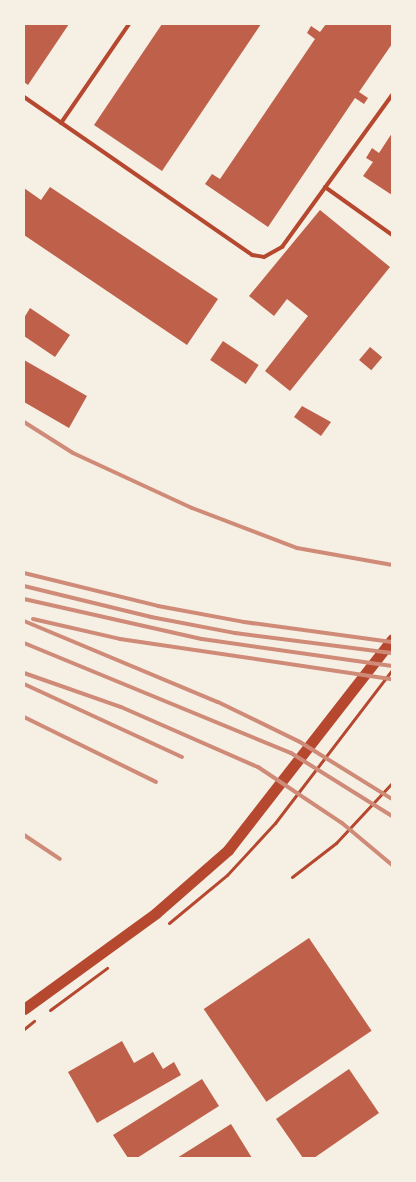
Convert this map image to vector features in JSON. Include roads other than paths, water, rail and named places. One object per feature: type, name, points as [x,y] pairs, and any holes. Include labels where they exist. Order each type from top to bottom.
[{"type":"main road","points":[[24,1009],[185,891],[251,824],[392,639]]},
{"type":"lane","points":[[61,123],[130,24]]},
{"type":"lane","points":[[24,97],[252,255],[264,257],[282,247],[392,95]]},
{"type":"lane","points":[[325,187],[392,234]]},
{"type":"railway","points":[[24,422],[73,453],[192,508],[297,548],[392,565]]},
{"type":"railway","points":[[24,573],[158,606],[244,622],[392,642]]},
{"type":"railway","points":[[24,586],[151,617],[235,633],[392,653]]},
{"type":"railway","points":[[24,599],[202,639],[392,666]]},
{"type":"railway","points":[[33,619],[120,639],[392,679]]},
{"type":"railway","points":[[24,621],[218,702],[300,742],[392,799]]},
{"type":"railway","points":[[24,643],[291,753],[392,816]]},
{"type":"railway","points":[[24,673],[121,707],[258,767],[342,823],[392,865]]},
{"type":"railway","points":[[24,684],[182,757]]},
{"type":"railway","points":[[24,717],[156,782]]},
{"type":"railway","points":[[24,835],[60,859]]}]
